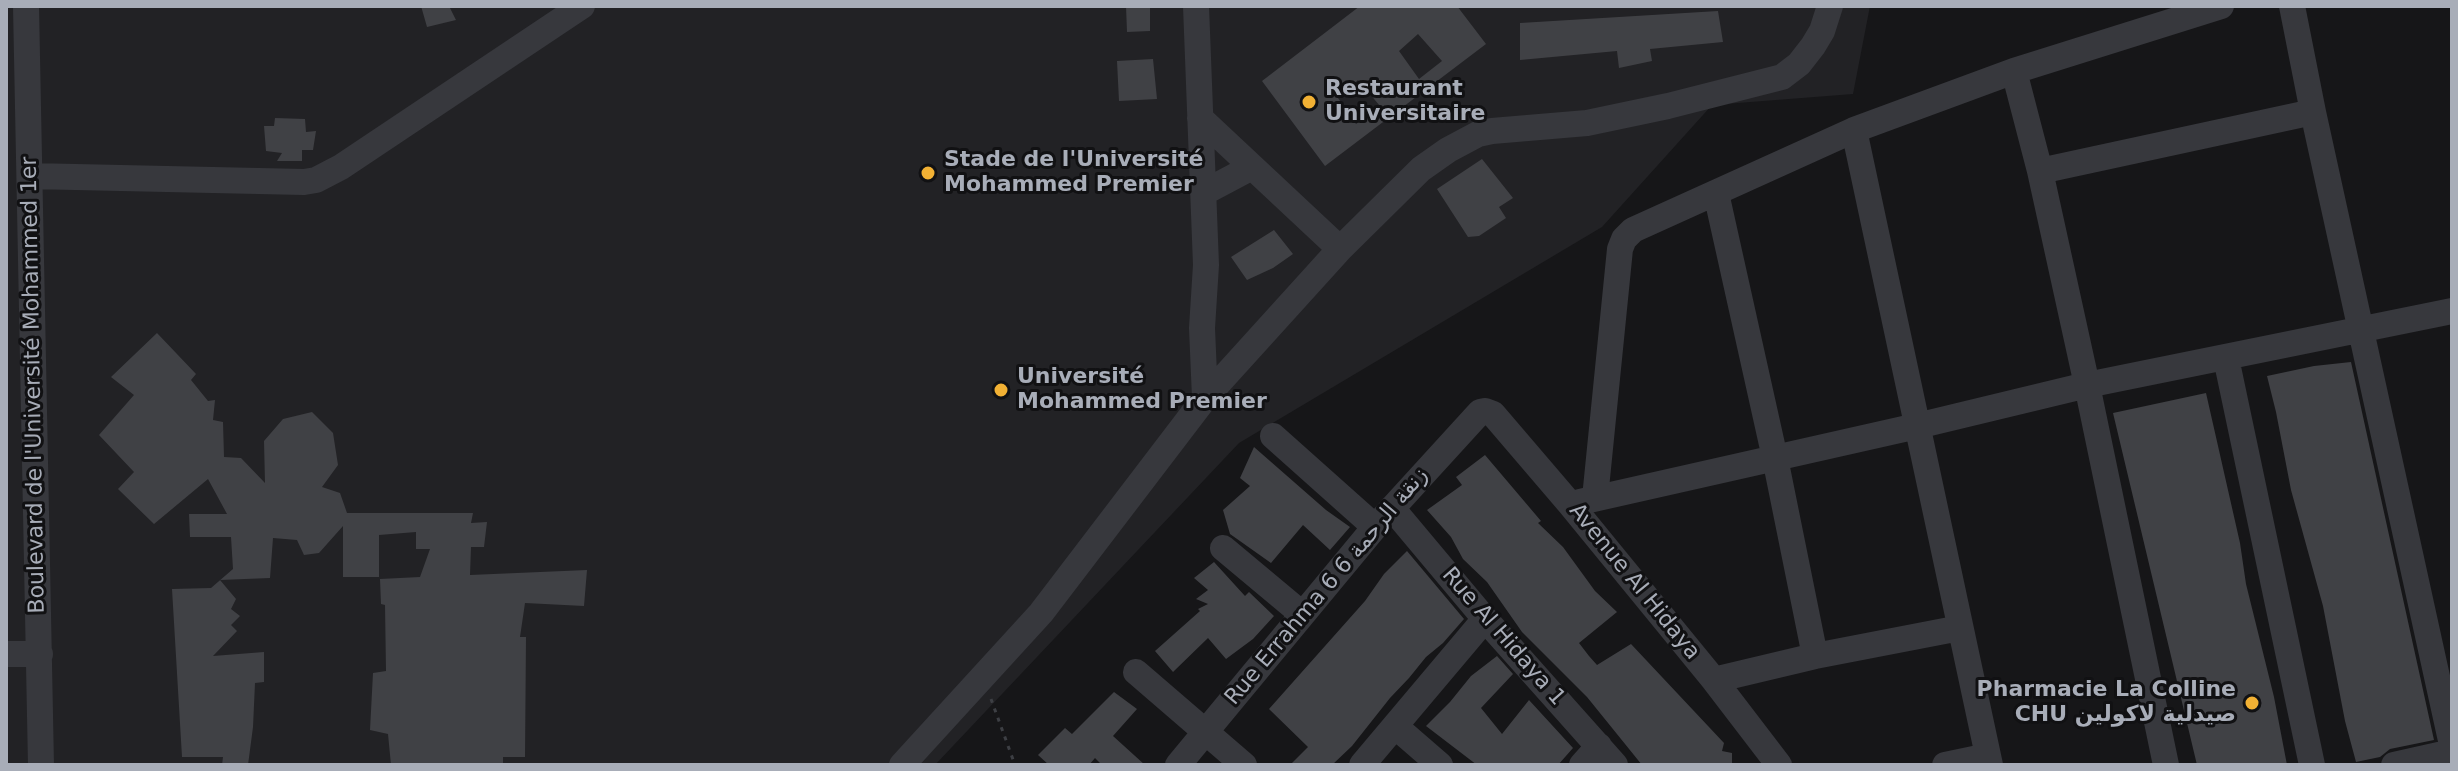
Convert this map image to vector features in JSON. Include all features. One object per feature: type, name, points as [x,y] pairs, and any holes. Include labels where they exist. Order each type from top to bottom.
[{"type":"street","name":"Boulevard de l'Université Mohammed 1er","points":[[26,6],[22,191],[40,654],[41,765]]},
{"type":"street","points":[[22,191],[316,180],[341,167],[582,6]]},
{"type":"street","points":[[1196,6],[1206,265],[1202,357],[1205,398]]},
{"type":"street","points":[[902,765],[1041,613],[1205,398],[1340,249],[1421,169],[1478,134],[1587,123],[1782,77],[1799,64],[1813,46],[1822,31],[1830,6]]},
{"type":"street","points":[[2221,6],[2014,71],[1854,130],[1639,226],[1621,243],[1583,501],[2087,385],[2452,311]]},
{"type":"street","points":[[2292,6],[2452,745]]},
{"type":"street","points":[[2014,71],[2040,171],[2087,385],[2166,765]]},
{"type":"street","points":[[2040,171],[2313,112]]},
{"type":"street","points":[[1200,118],[1340,249]]},
{"type":"street","points":[[1854,130],[1989,760],[1945,765]]},
{"type":"street","points":[[1203,193],[1252,167]]},
{"type":"street","points":[[1716,193],[1815,656]]},
{"type":"street","points":[[2226,358],[2312,765]]},
{"type":"street","name":"Avenue Al Hidaya","points":[[1480,412],[1493,414],[1583,501],[1714,680],[1766,759]]},
{"type":"street","name":"Rue Errahma 6 6 زنقة الرحمة","points":[[1178,765],[1384,518],[1480,412]]},
{"type":"street","name":"Rue Al Hidaya 1","points":[[1273,436],[1384,518],[1485,619],[1599,759]]},
{"type":"street","points":[[1223,548],[1302,614]]},
{"type":"street","points":[[1362,765],[1485,619]]},
{"type":"street","points":[[1714,680],[1815,656],[1960,628]]},
{"type":"street","points":[[6,654],[40,654]]},
{"type":"street","points":[[1136,672],[1244,765]]},
{"type":"street","points":[[1395,726],[1440,765]]},
{"type":"street","points":[[2394,765],[2452,752]]},
{"type":"path","points":[[994,702],[994,711],[1015,765]]},
{"type":"shaded area","points":[[6,6],[1870,6],[1853,94],[1712,105],[1602,227],[1239,443],[935,765],[6,765]]},
{"type":"building","points":[[421,6],[449,6],[456,20],[427,27]]},
{"type":"building","points":[[1126,6],[1150,6],[1150,31],[1127,32]]},
{"type":"building","points":[[1360,6],[1457,6],[1486,44],[1325,166],[1262,81]],"holes":[[[1418,34],[1442,61],[1419,79],[1399,51]],[[1358,80],[1380,106],[1356,124],[1338,98]]]},
{"type":"building","points":[[1718,11],[1723,42],[1650,49],[1652,61],[1619,68],[1617,51],[1520,60],[1520,23]]},
{"type":"building","points":[[1153,59],[1157,99],[1119,101],[1117,61]]},
{"type":"building","points":[[275,118],[305,119],[306,132],[316,131],[313,150],[302,150],[302,161],[277,161],[282,153],[266,151],[264,126],[274,126]]},
{"type":"building","points":[[1482,159],[1513,198],[1499,207],[1506,218],[1479,236],[1468,237],[1437,189]]},
{"type":"building","points":[[1274,230],[1293,254],[1247,280],[1231,257]]},
{"type":"building","points":[[157,333],[196,374],[191,380],[208,401],[215,400],[213,420],[223,422],[224,457],[241,458],[265,483],[264,441],[283,419],[312,412],[333,433],[338,465],[322,487],[340,493],[347,513],[473,513],[471,523],[487,522],[484,547],[471,547],[470,575],[587,570],[584,606],[525,603],[520,637],[526,637],[525,757],[503,757],[503,765],[391,765],[388,734],[370,730],[373,673],[386,671],[385,605],[381,604],[380,579],[420,577],[430,549],[416,549],[416,532],[379,535],[379,577],[343,577],[343,526],[319,553],[304,555],[297,540],[273,538],[270,578],[220,580],[233,569],[231,537],[190,537],[189,514],[227,514],[208,479],[154,524],[118,489],[134,472],[99,435],[134,395],[111,377]]},
{"type":"building","points":[[2351,362],[2434,740],[2390,749],[2380,757],[2356,762],[2323,606],[2291,490],[2267,376]]},
{"type":"building","points":[[2206,393],[2287,765],[2197,765],[2113,413]]},
{"type":"building","points":[[1254,447],[1350,527],[1330,550],[1303,525],[1271,563],[1230,534],[1223,510],[1250,486],[1240,478]]},
{"type":"building","points":[[1485,455],[1541,521],[1538,523],[1563,547],[1595,591],[1617,612],[1579,643],[1589,656],[1597,665],[1631,644],[1724,743],[1722,751],[1732,753],[1732,765],[1642,765],[1587,697],[1522,632],[1487,582],[1463,559],[1451,537],[1427,510],[1462,485],[1456,477]]},
{"type":"building","points":[[1407,551],[1464,619],[1426,657],[1352,746],[1332,765],[1290,765],[1308,747],[1269,709]]},
{"type":"building","points":[[1214,562],[1245,596],[1249,592],[1274,616],[1253,639],[1226,659],[1208,638],[1173,672],[1155,651],[1200,611],[1198,609],[1208,604],[1196,599],[1208,590],[1194,578]]},
{"type":"building","points":[[220,580],[236,599],[231,609],[240,616],[231,625],[237,631],[213,656],[264,652],[264,682],[255,683],[248,765],[222,765],[223,757],[182,757],[172,589],[211,588]]},
{"type":"building","points":[[1497,656],[1513,674],[1481,708],[1502,734],[1529,700],[1573,748],[1558,765],[1477,765],[1426,726],[1471,676]]},
{"type":"building","points":[[1114,692],[1137,709],[1113,736],[1145,765],[1102,765],[1095,758],[1089,765],[1049,765],[1038,755],[1065,728],[1072,734]]},
{"type":"place","name":"Restaurant Universitaire","points":[[1309,102]]},
{"type":"place","name":"Stade de l'Université Mohammed Premier","points":[[928,173]]},
{"type":"place","name":"Université Mohammed Premier","points":[[1001,390]]},
{"type":"place","name":"Pharmacie La Colline CHU صيدلية لاكولين","points":[[2252,703]]}]
